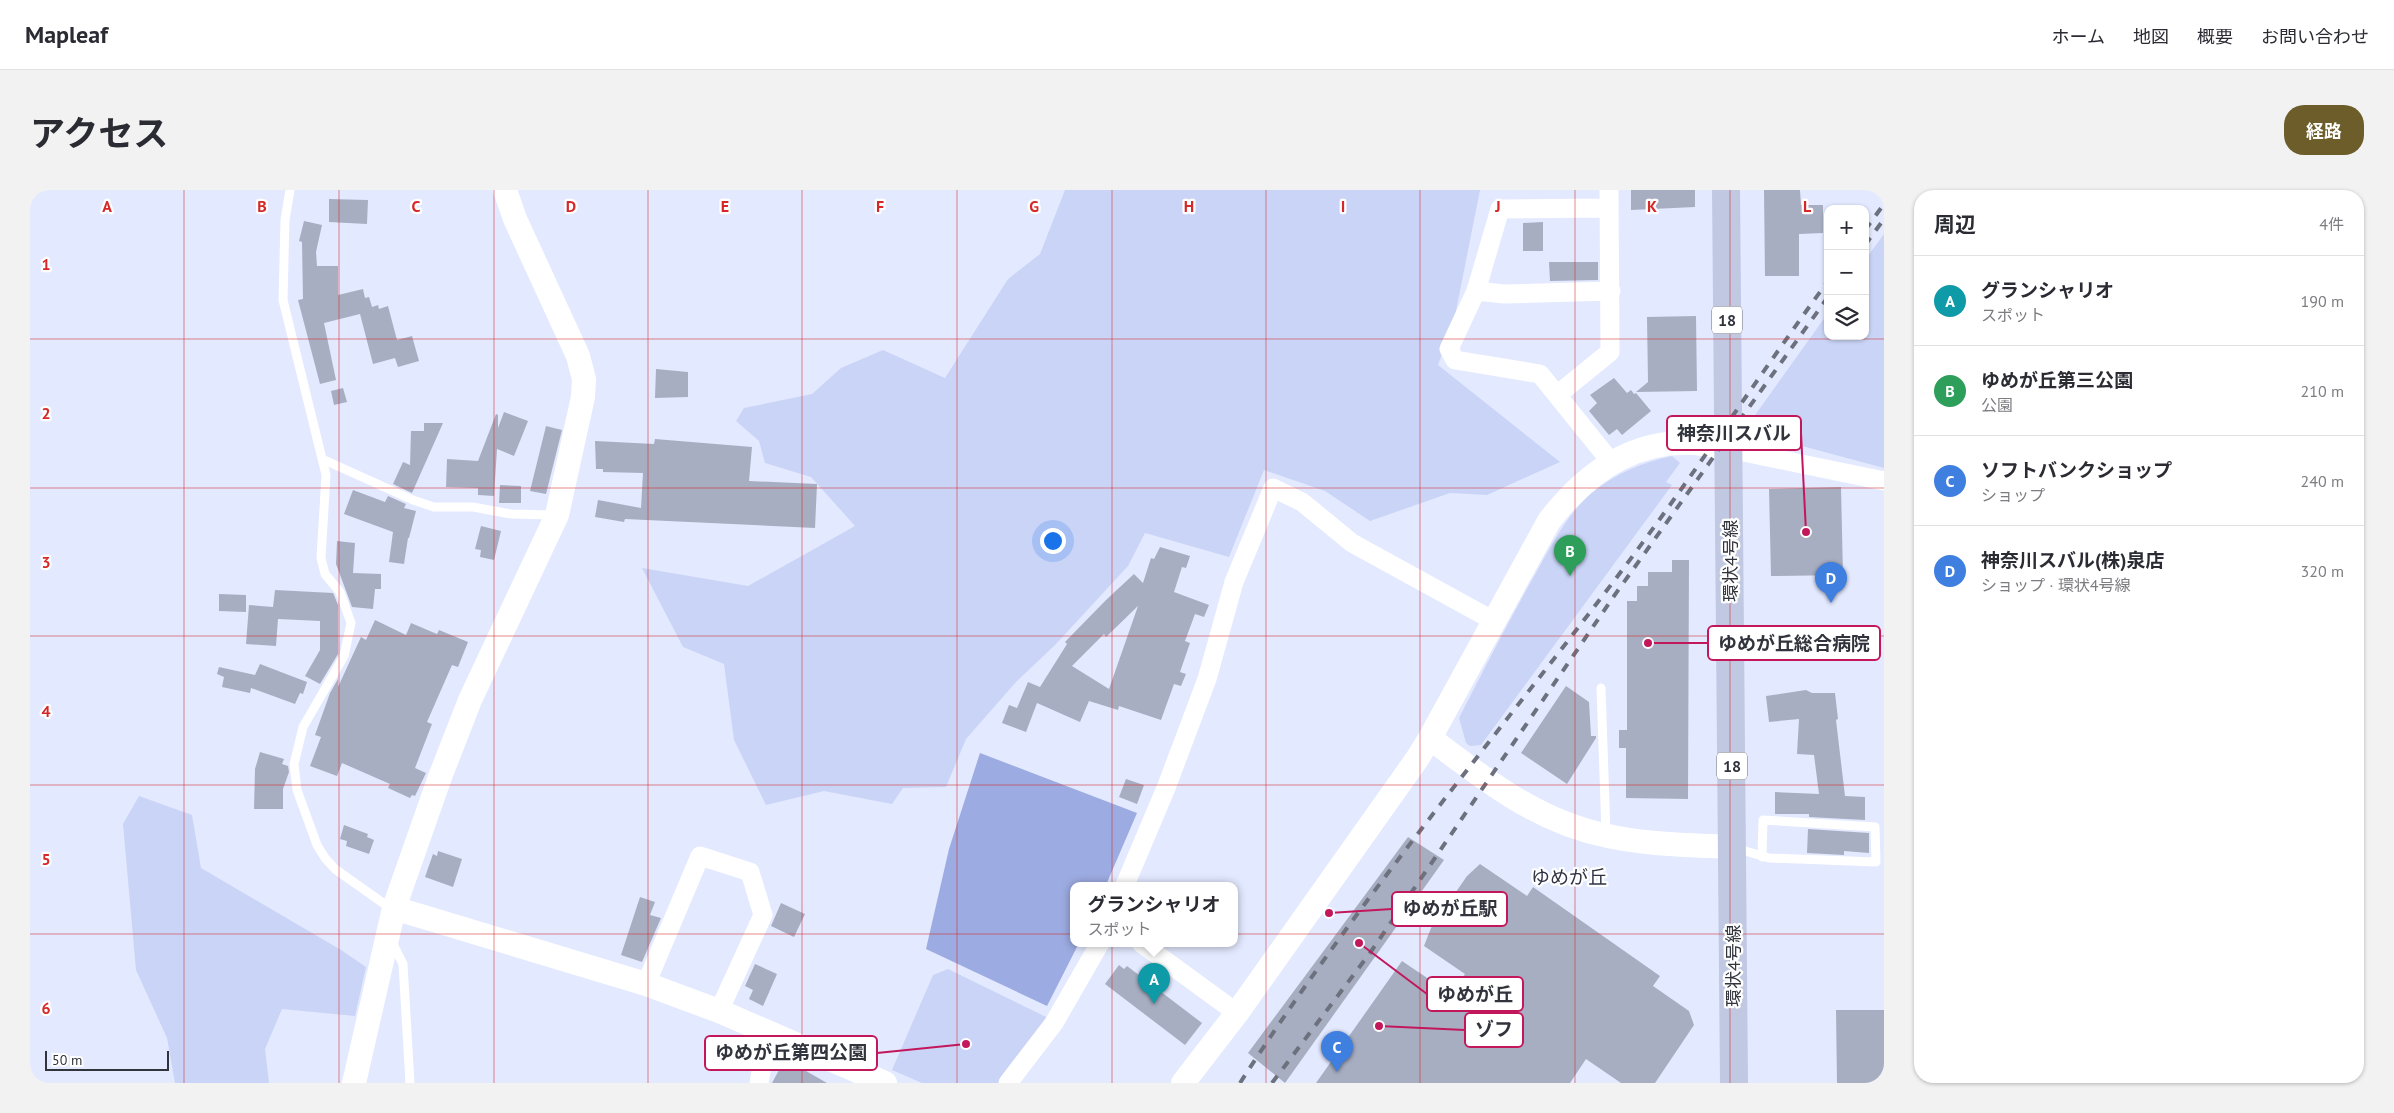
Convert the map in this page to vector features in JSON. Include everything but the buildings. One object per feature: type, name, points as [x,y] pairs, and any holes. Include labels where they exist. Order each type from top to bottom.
[{"type":"main road","name":"環状4号線","points":[[1726,190],[1734,1083]]},
{"type":"street","points":[[354,1083],[394,908],[440,777],[470,700],[557,516],[584,397],[584,378],[578,356],[515,219],[506,190]]},
{"type":"street","points":[[1557,395],[1610,352],[1609,199],[1500,209],[1476,292],[1449,349],[1455,360],[1540,374],[1611,462]]},
{"type":"street","points":[[1476,292],[1504,294],[1611,292]]},
{"type":"street","points":[[1184,1083],[1237,1013],[1430,738],[1549,521],[1568,497],[1611,462],[1647,447],[1668,443],[1697,443],[1884,481]]},
{"type":"street","points":[[1126,882],[1190,725],[1207,679],[1234,582],[1273,488],[1302,502],[1352,542],[1494,621]]},
{"type":"street","points":[[1430,738],[1497,789],[1534,810],[1573,826],[1606,836],[1641,842],[1732,847]]},
{"type":"street","points":[[646,984],[700,856],[750,872],[763,915],[719,1011]]},
{"type":"street","points":[[394,908],[646,984],[719,1011],[885,1083]]},
{"type":"street","points":[[1008,1083],[1054,1023],[1098,947]]},
{"type":"street","points":[[1146,947],[1237,1013]]},
{"type":"street","points":[[759,1083],[768,1032]]},
{"type":"lane","points":[[290,190],[285,220],[284,300],[326,476],[321,558],[324,574],[340,592],[350,623],[344,656],[304,727],[294,764],[297,790],[317,845],[325,858],[335,869],[383,904],[394,908]]},
{"type":"lane","points":[[322,459],[413,500],[434,507],[473,507],[511,514],[557,516]]},
{"type":"lane","points":[[1601,688],[1606,836]]},
{"type":"lane","points":[[1732,847],[1762,857],[1876,862],[1875,827],[1763,820],[1762,857]]},
{"type":"lane","points":[[388,933],[403,964],[410,1083]]},
{"type":"shaded area","points":[[1065,190],[1480,190],[1454,321],[1438,365],[1560,462],[1487,495],[1450,493],[1370,521],[1325,491],[1264,470],[1229,557],[1145,533],[1128,566],[1055,645],[1016,682],[966,739],[946,787],[903,788],[892,804],[824,791],[766,805],[734,740],[724,664],[683,647],[642,568],[748,586],[855,526],[811,477],[765,463],[759,441],[736,421],[744,408],[812,394],[841,368],[883,350],[945,378],[1008,279],[1040,254]]},
{"type":"shaded area","points":[[1884,234],[1884,468],[1758,434],[1753,418],[1824,319],[1824,340],[1869,340],[1869,255]]},
{"type":"shaded area","points":[[1672,456],[1680,463],[1666,482],[1672,485],[1481,745],[1470,746],[1466,743],[1459,718],[1554,540],[1575,510],[1602,485],[1641,465]]},
{"type":"shaded area","points":[[980,753],[1137,813],[1107,882],[1070,882],[1070,947],[1077,947],[1047,1006],[926,949],[949,849]]},
{"type":"shaded area","points":[[139,796],[192,815],[201,868],[341,950],[366,967],[355,1016],[282,1009],[265,1049],[269,1083],[175,1083],[167,1038],[136,970],[123,824]]},
{"type":"shaded area","points":[[948,969],[1048,1018],[1000,1083],[922,1083],[892,1070],[933,975]]},
{"type":"railway","points":[[1869,225],[1884,204]]},
{"type":"railway","points":[[1869,240],[1884,219]]},
{"type":"railway","points":[[1240,1083],[1326,957],[1371,896],[1633,556],[1824,287]]},
{"type":"railway","points":[[1272,1083],[1370,953],[1614,596],[1824,303]]},
{"type":"place","name":"神奈川スバル","points":[[1806,532]]},
{"type":"place","name":"ゆめが丘第三公園","points":[[1570,576]]},
{"type":"place","name":"神奈川スバル(株)泉店","points":[[1831,603]]},
{"type":"place","name":"ゆめが丘総合病院","points":[[1648,643]]},
{"type":"place","name":"ゆめが丘駅","points":[[1329,913]]},
{"type":"place","name":"ゆめが丘","points":[[1359,943]]},
{"type":"place","name":"グランシャリオ","points":[[1154,1004]]},
{"type":"place","name":"ゾフ","points":[[1379,1026]]},
{"type":"place","name":"ゆめが丘第四公園","points":[[966,1044]]},
{"type":"place","name":"ソフトバンクショップ","points":[[1337,1072]]},
{"type":"district","name":"ゆめが丘","points":[[1569,877]]}]
